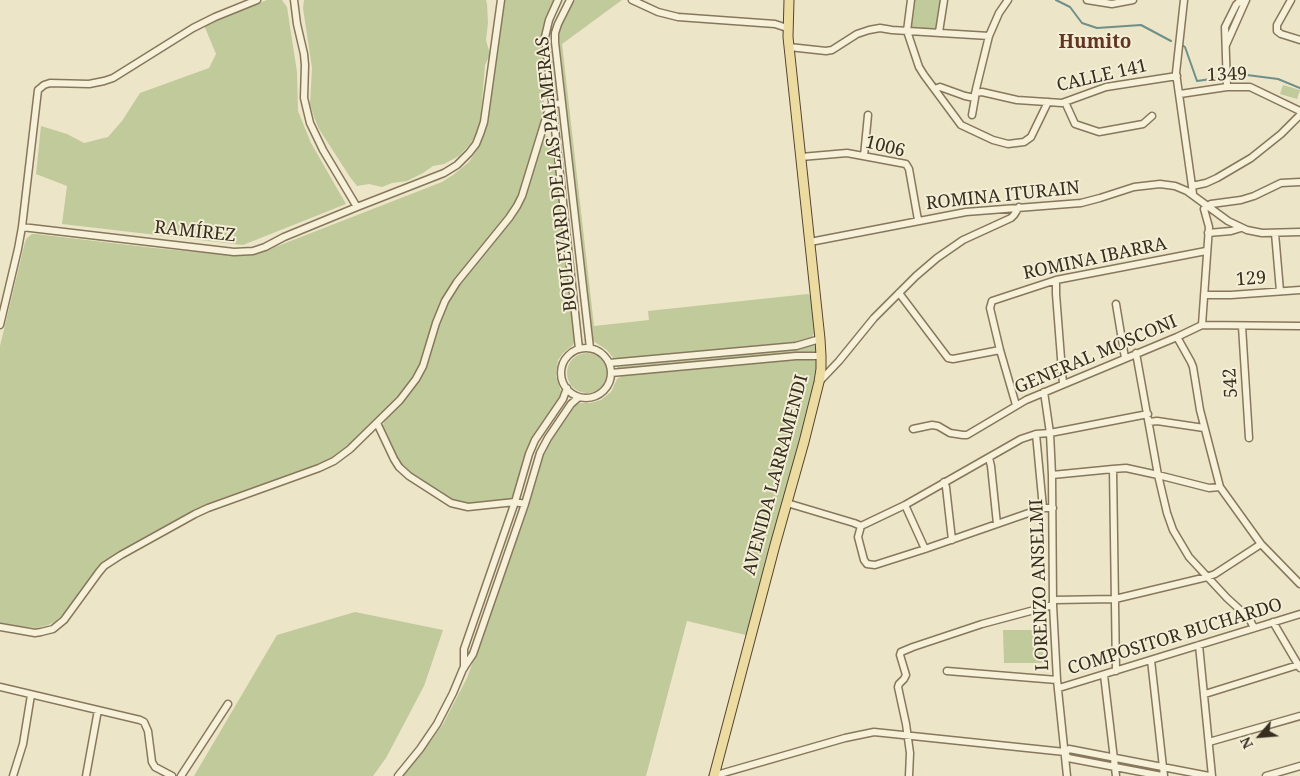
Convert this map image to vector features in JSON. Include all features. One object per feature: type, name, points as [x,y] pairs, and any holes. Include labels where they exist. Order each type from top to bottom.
[{"type":"main road","name":"AVENIDA LARRAMENDI","points":[[713,776],[804,442],[819,382],[822,356],[789,47],[789,0]]},
{"type":"street","points":[[0,325],[22,227],[38,90],[50,83],[89,84],[104,82],[193,28],[256,0]]},
{"type":"street","points":[[294,0],[304,54],[304,98],[310,123],[323,150],[356,207]]},
{"type":"street","name":"RAMÍREZ","points":[[22,227],[240,252],[253,251],[356,207],[444,173],[457,165],[472,149],[484,122],[501,0]]},
{"type":"street","name":"BOULEVARD DE LAS PALMERAS","points":[[558,0],[549,20],[545,37],[579,349]]},
{"type":"street","name":"BOULEVARD DE LAS PALMERAS","points":[[570,0],[555,34],[590,348]]},
{"type":"street","points":[[632,0],[658,12],[678,17],[775,24],[788,28]]},
{"type":"street","points":[[907,31],[911,0]]},
{"type":"street","points":[[938,32],[944,0]]},
{"type":"street","points":[[972,115],[989,36],[1008,0]]},
{"type":"street","points":[[1087,0],[1112,4],[1133,0]]},
{"type":"street","points":[[1184,0],[1176,76],[1194,196]]},
{"type":"street","points":[[1227,88],[1225,27],[1236,5],[1241,0]]},
{"type":"street","points":[[1225,46],[1246,0]]},
{"type":"street","points":[[1290,0],[1277,26],[1277,30],[1281,34],[1300,40]]},
{"type":"street","points":[[789,47],[829,50],[853,36],[880,28],[989,36]]},
{"type":"street","name":"CALLE 141","points":[[907,31],[919,67],[961,125],[993,140],[1008,144],[1024,142],[1030,139],[1048,102],[1058,104],[1106,86],[1176,76]]},
{"type":"street","points":[[935,89],[940,87],[965,96],[975,96],[982,92],[1017,100],[1048,102]]},
{"type":"street","name":"1349","points":[[1180,94],[1246,87],[1300,111]]},
{"type":"street","points":[[0,628],[35,632],[53,629],[64,620],[104,566],[121,555],[195,514],[326,465],[350,449],[400,400],[416,379],[423,366],[438,316],[449,294],[517,206],[522,196],[549,108],[553,104],[562,102]]},
{"type":"street","points":[[1065,102],[1075,124],[1099,132],[1143,124],[1152,116]]},
{"type":"street","points":[[864,156],[868,115]]},
{"type":"street","points":[[1192,186],[1212,180],[1251,158],[1281,134],[1300,115]]},
{"type":"street","name":"1006","points":[[801,157],[840,153],[906,164],[908,166],[918,220]]},
{"type":"street","points":[[1202,325],[1208,233],[1208,222],[1204,210],[1213,203],[1241,200],[1281,183],[1300,182]]},
{"type":"street","name":"ROMINA ITURAIN","points":[[810,242],[971,211],[1080,203],[1151,184],[1175,186],[1194,196],[1228,221],[1241,228]]},
{"type":"street","points":[[819,382],[874,318],[916,276],[953,246],[1011,218],[1019,207]]},
{"type":"street","points":[[1208,233],[1241,228],[1254,232],[1300,232]]},
{"type":"street","points":[[1274,233],[1280,292]]},
{"type":"street","name":"ROMINA IBARRA","points":[[1000,350],[990,308],[992,301],[1056,280],[1206,251]]},
{"type":"street","points":[[1056,280],[1063,384]]},
{"type":"street","name":"129","points":[[1204,294],[1231,295],[1300,290]]},
{"type":"street","points":[[899,293],[948,358],[953,359],[1000,350],[1016,405]]},
{"type":"street","points":[[1116,304],[1125,358]]},
{"type":"street","name":"GENERAL MOSCONI","points":[[914,428],[932,425],[938,426],[950,433],[967,435],[1016,405],[1202,325],[1300,326]]},
{"type":"street","name":"542","points":[[1242,326],[1249,438]]},
{"type":"street","points":[[1176,337],[1192,362],[1200,410],[1220,488],[1261,544],[1300,584]]},
{"type":"street","points":[[609,363],[796,346],[820,339]]},
{"type":"street","points":[[590,348],[602,354],[609,363],[611,373],[608,386],[599,394],[592,397],[579,397],[567,388],[562,377],[563,365],[569,355],[579,349],[590,348]]},
{"type":"street","points":[[1136,353],[1158,475],[1173,530],[1189,557],[1227,598],[1249,618],[1254,628]]},
{"type":"street","points":[[611,373],[796,356],[822,356]]},
{"type":"street","points":[[464,669],[464,649],[515,502],[532,446],[563,399],[567,388]]},
{"type":"street","name":"LORENZO ANSELMI","points":[[1044,392],[1050,433],[1054,603],[1058,680],[1067,776]]},
{"type":"street","points":[[398,776],[437,724],[473,654],[525,504],[543,445],[571,404],[579,397]]},
{"type":"street","points":[[787,503],[861,526],[905,505],[1021,439],[1036,434],[1148,414]]},
{"type":"street","points":[[1149,422],[1157,421],[1204,428]]},
{"type":"street","points":[[377,423],[399,466],[409,476],[451,503],[473,507],[515,502],[525,504]]},
{"type":"street","points":[[1036,434],[1043,508]]},
{"type":"street","points":[[989,458],[996,524]]},
{"type":"street","points":[[1052,475],[1126,468],[1209,488],[1220,488]]},
{"type":"street","points":[[1114,469],[1116,671]]},
{"type":"street","points":[[944,482],[952,540]]},
{"type":"street","points":[[905,505],[925,549]]},
{"type":"street","points":[[861,526],[858,537],[864,560],[867,564],[875,565],[1043,508],[1052,508]]},
{"type":"street","points":[[908,776],[910,753],[898,687],[906,675],[900,656],[901,652],[982,624],[1054,603],[1115,599],[1207,577],[1215,574],[1261,544]]},
{"type":"street","name":"COMPOSITOR BUCHARDO","points":[[1059,688],[1300,614]]},
{"type":"street","points":[[1205,694],[1299,667],[1273,622]]},
{"type":"street","points":[[713,776],[846,738],[874,732],[1065,752],[1069,749],[1211,776],[1205,694],[1199,645]]},
{"type":"street","points":[[1065,752],[1068,758],[1163,776],[1151,660]]},
{"type":"street","points":[[947,671],[1058,680]]},
{"type":"street","points":[[1104,675],[1116,776]]},
{"type":"street","points":[[0,687],[144,722],[148,731],[152,762],[156,767],[172,776]]},
{"type":"street","points":[[13,776],[23,744],[31,695]]},
{"type":"street","points":[[181,776],[228,704]]},
{"type":"street","points":[[86,776],[98,710]]},
{"type":"street","points":[[1209,742],[1300,716]]},
{"type":"street","points":[[1266,776],[1300,766]]},
{"type":"green space","points":[[267,0],[282,0],[287,7],[297,72],[298,111],[311,143],[346,204],[243,245],[62,224],[67,186],[36,174],[41,126],[67,134],[84,143],[108,137],[122,121],[140,93],[209,68],[216,54],[204,25]]},
{"type":"green space","points":[[304,0],[486,0],[488,23],[486,40],[490,54],[485,65],[480,125],[471,143],[459,156],[444,164],[433,166],[407,181],[392,183],[382,187],[369,184],[357,186],[319,129],[310,104],[312,68],[303,8]]},
{"type":"green space","points":[[504,0],[554,0],[546,16],[543,29],[546,84],[542,117],[514,205],[447,291],[434,318],[419,367],[400,395],[352,443],[333,458],[194,512],[109,558],[94,572],[65,613],[54,622],[36,628],[0,624],[0,346],[27,238],[32,234],[36,234],[154,248],[237,256],[249,255],[270,249],[442,182],[469,162],[483,138]]},
{"type":"green space","points":[[575,0],[622,0],[562,44],[594,326],[649,320],[648,311],[808,294],[811,296],[815,332],[812,337],[794,342],[614,359],[607,350],[593,341],[591,337],[559,38],[560,29],[570,6]]},
{"type":"green space","points":[[915,0],[943,0],[936,29],[912,30],[909,27]]},
{"type":"green space","points":[[1283,85],[1300,90],[1297,99],[1280,94]]},
{"type":"green space","points":[[547,136],[553,141],[575,340],[573,345],[558,360],[556,376],[561,397],[529,445],[512,499],[464,504],[452,500],[411,474],[402,466],[383,429],[383,425],[385,420],[409,395],[422,376],[441,317],[454,292],[519,208],[542,141]]},
{"type":"green space","points":[[813,345],[817,349],[812,353],[617,369],[617,367],[794,350]]},
{"type":"green space","points":[[583,353],[591,353],[598,356],[604,362],[607,373],[604,384],[598,390],[591,393],[583,393],[576,390],[570,384],[567,377],[567,369],[570,362],[576,356]]},
{"type":"green space","points":[[797,359],[816,361],[814,387],[746,635],[687,621],[646,776],[402,776],[443,724],[467,678],[529,506],[545,451],[575,406],[580,403],[601,400],[611,392],[617,379],[622,376]]},
{"type":"green space","points":[[355,612],[443,630],[424,686],[386,758],[373,776],[194,776],[277,635]]},
{"type":"green space","points":[[1003,630],[1043,630],[1043,663],[1004,663]]},
{"type":"waterway","points":[[1056,0],[1070,7],[1082,23],[1097,28],[1141,25],[1171,41]]},
{"type":"waterway","points":[[1182,45],[1185,47],[1197,81],[1225,77]]},
{"type":"waterway","points":[[1230,77],[1247,75],[1278,79],[1300,88]]},
{"type":"district","name":"Humito","points":[[1095,43]]}]
